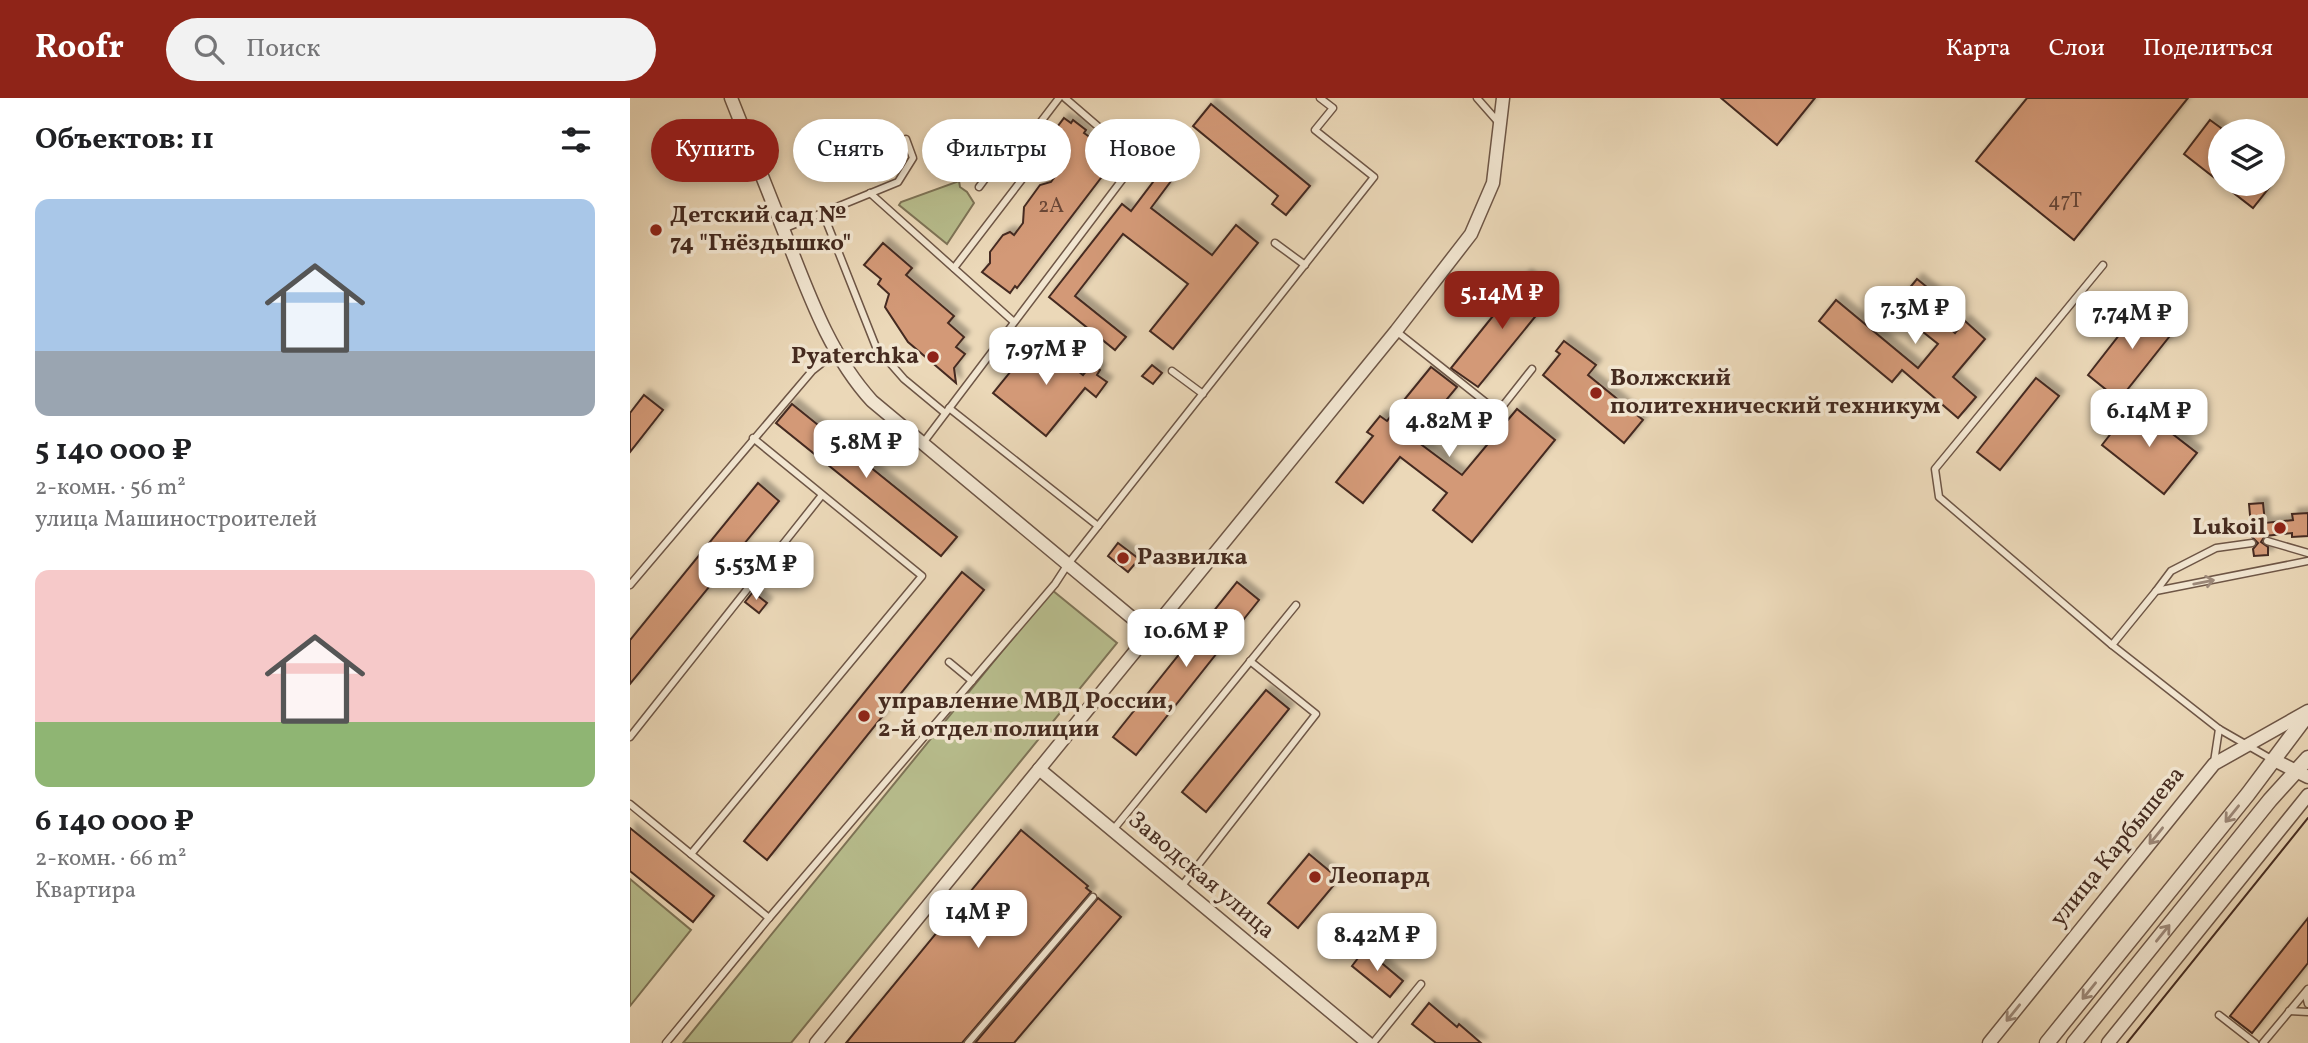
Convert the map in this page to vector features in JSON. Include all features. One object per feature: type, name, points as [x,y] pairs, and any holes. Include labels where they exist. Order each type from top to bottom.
[{"type":"street","points":[[731,98],[813,304],[836,352],[872,401],[1149,632]]},
{"type":"street","points":[[816,1043],[1396,331],[1471,234],[1493,183],[1503,98]]},
{"type":"street","name":"улица Карбышева","points":[[1989,1043],[2214,764],[2308,713]]},
{"type":"street","name":"улица Карбышева","points":[[2047,1043],[2274,760],[2308,713]]},
{"type":"street","points":[[2074,1043],[2302,775],[2308,758]]},
{"type":"street","points":[[2274,760],[2302,775]]},
{"type":"street","name":"Заводская улица","points":[[1039,769],[1371,1043]]},
{"type":"street","points":[[2110,1042],[2308,795]]},
{"type":"lane","points":[[1043,119],[1059,98]]},
{"type":"lane","points":[[923,443],[1137,160],[1065,98]]},
{"type":"lane","points":[[667,1043],[769,918],[1055,584],[1068,564],[1374,177],[1315,130],[1333,108],[1320,98]]},
{"type":"lane","points":[[1477,98],[1500,125]]},
{"type":"lane","points":[[908,146],[913,159],[908,167]]},
{"type":"lane","points":[[783,229],[898,182]]},
{"type":"lane","points":[[979,187],[983,182]]},
{"type":"lane","points":[[954,268],[1020,182]]},
{"type":"lane","points":[[870,193],[1014,322]]},
{"type":"lane","points":[[823,213],[876,347],[904,379],[1098,526]]},
{"type":"lane","points":[[1275,243],[1305,265]]},
{"type":"lane","points":[[2104,265],[1935,469],[1939,497],[2112,645],[2219,729],[2274,760]]},
{"type":"lane","points":[[1396,331],[1498,412],[1532,369]]},
{"type":"lane","points":[[630,585],[812,370],[836,352]]},
{"type":"lane","points":[[1172,371],[1203,394]]},
{"type":"lane","points":[[691,854],[922,576],[753,438]]},
{"type":"lane","points":[[630,737],[822,495]]},
{"type":"lane","points":[[2267,541],[2308,553]]},
{"type":"lane","points":[[2112,645],[2171,571],[2216,548],[2252,543]]},
{"type":"lane","points":[[2157,591],[2308,561]]},
{"type":"lane","points":[[1113,830],[1296,605]]},
{"type":"lane","points":[[1181,887],[1316,714],[1251,661]]},
{"type":"lane","points":[[949,662],[972,681]]},
{"type":"lane","points":[[2214,764],[2219,729]]},
{"type":"lane","points":[[630,804],[769,918]]},
{"type":"lane","points":[[968,1043],[1093,897]]},
{"type":"lane","points":[[1371,1043],[1421,984]]},
{"type":"lane","points":[[2308,990],[2305,996],[2308,1004]]},
{"type":"lane","points":[[2263,1043],[2308,990]]},
{"type":"lane","points":[[2289,1011],[2308,1012]]},
{"type":"lane","points":[[2219,1014],[2255,1043]]},
{"type":"green space","points":[[959,182],[960,187],[974,203],[947,244],[899,205]]},
{"type":"green space","points":[[1052,590],[1117,643],[791,1043],[683,1043]]},
{"type":"green space","points":[[630,879],[691,930],[630,1006]]},
{"type":"building","points":[[1721,98],[1815,98],[1777,145]]},
{"type":"building","points":[[2027,98],[2188,98],[2074,240],[1976,161]]},
{"type":"building","points":[[1211,104],[1310,186],[1286,215],[1272,204],[1278,196],[1200,132],[1199,119]]},
{"type":"building","points":[[1073,120],[1085,129],[1085,182],[1098,182],[1017,288],[1015,286],[1010,293],[982,272],[990,263],[990,252],[1003,235],[1010,232],[1014,235],[1023,223],[1024,207],[1040,185],[1071,182]]},
{"type":"building","points":[[2208,123],[2208,173],[2184,154]]},
{"type":"building","points":[[1153,182],[1170,182],[1151,208],[1212,255],[1236,225],[1258,243],[1173,349],[1150,331],[1188,284],[1123,234],[1075,296],[1126,337],[1115,350],[1049,297],[1122,204],[1131,211]]},
{"type":"building","points":[[2238,196],[2262,196],[2253,208]]},
{"type":"building","points":[[883,243],[912,268],[906,275],[954,316],[948,323],[964,337],[956,347],[965,354],[954,368],[956,383],[908,342],[885,307],[889,294],[878,284],[881,279],[864,265]]},
{"type":"building","points":[[1526,275],[1552,296],[1478,387],[1451,368]]},
{"type":"building","points":[[1917,279],[1949,305],[1938,318],[1955,333],[1965,321],[1985,339],[1953,377],[1976,397],[1958,418],[1902,370],[1892,382],[1819,321],[1836,300],[1918,368],[1938,344],[1893,308]]},
{"type":"building","points":[[2145,302],[2177,327],[2119,400],[2088,375]]},
{"type":"building","points":[[1038,338],[1083,375],[1092,364],[1100,370],[1097,375],[1107,382],[1096,397],[1085,388],[1046,436],[993,393]]},
{"type":"building","name":"Волжский политехнический техникум","points":[[1564,341],[1596,365],[1588,375],[1643,420],[1624,443],[1543,375],[1560,354],[1556,351]]},
{"type":"building","points":[[1152,365],[1162,373],[1153,384],[1142,376]]},
{"type":"building","points":[[1431,367],[1457,387],[1414,439],[1462,475],[1517,409],[1555,440],[1472,542],[1433,510],[1447,493],[1400,457],[1363,503],[1336,482],[1373,436],[1367,432],[1380,416],[1387,421]]},
{"type":"building","points":[[2036,378],[2059,396],[2000,470],[1977,452]]},
{"type":"building","points":[[644,395],[663,410],[630,452],[630,413]]},
{"type":"building","points":[[792,404],[957,537],[941,556],[776,423]]},
{"type":"building","points":[[2134,404],[2197,453],[2164,494],[2102,445]]},
{"type":"building","points":[[758,483],[779,501],[630,684],[630,640]]},
{"type":"building","name":"Lukoil","points":[[2263,503],[2265,523],[2293,520],[2292,514],[2308,513],[2308,536],[2292,537],[2292,533],[2265,536],[2261,542],[2268,547],[2268,555],[2254,556],[2253,549],[2258,543],[2252,537],[2249,504]]},
{"type":"building","name":"Развилка","points":[[1118,543],[1139,559],[1128,572],[1108,556]]},
{"type":"building","name":"управление МВД России, 2-й отдел полиции","points":[[962,572],[984,590],[767,860],[744,841]]},
{"type":"building","points":[[1237,582],[1259,600],[1136,755],[1113,737]]},
{"type":"building","points":[[753,592],[767,603],[759,613],[745,602]]},
{"type":"building","points":[[1266,690],[1289,709],[1206,812],[1182,792]]},
{"type":"building","points":[[630,828],[714,896],[693,922],[630,871]]},
{"type":"building","points":[[1021,830],[1088,886],[1086,888],[1091,892],[962,1043],[846,1043]]},
{"type":"building","points":[[1309,854],[1339,879],[1298,928],[1268,903]]},
{"type":"building","points":[[1098,898],[1121,917],[1014,1043],[975,1043]]},
{"type":"building","points":[[2308,918],[2308,963],[2252,1033],[2230,1016]]},
{"type":"building","points":[[1365,949],[1403,981],[1390,997],[1352,966]]},
{"type":"building","points":[[1429,1003],[1481,1043],[1436,1043],[1412,1024]]},
{"type":"tram line","points":[[2127,1043],[2308,818]]},
{"type":"place","name":"Детский сад № 74 \"Гнёздышко\"","points":[[656,230]]},
{"type":"place","name":"Pyaterchka","points":[[933,357]]},
{"type":"place","name":"Волжский политехнический техникум","points":[[1596,393]]},
{"type":"place","name":"Lukoil","points":[[2280,528]]},
{"type":"place","name":"Развилка","points":[[1123,558]]},
{"type":"place","name":"управление МВД России, 2-й отдел полиции","points":[[864,716]]},
{"type":"place","name":"Леопард","points":[[1315,877]]}]
